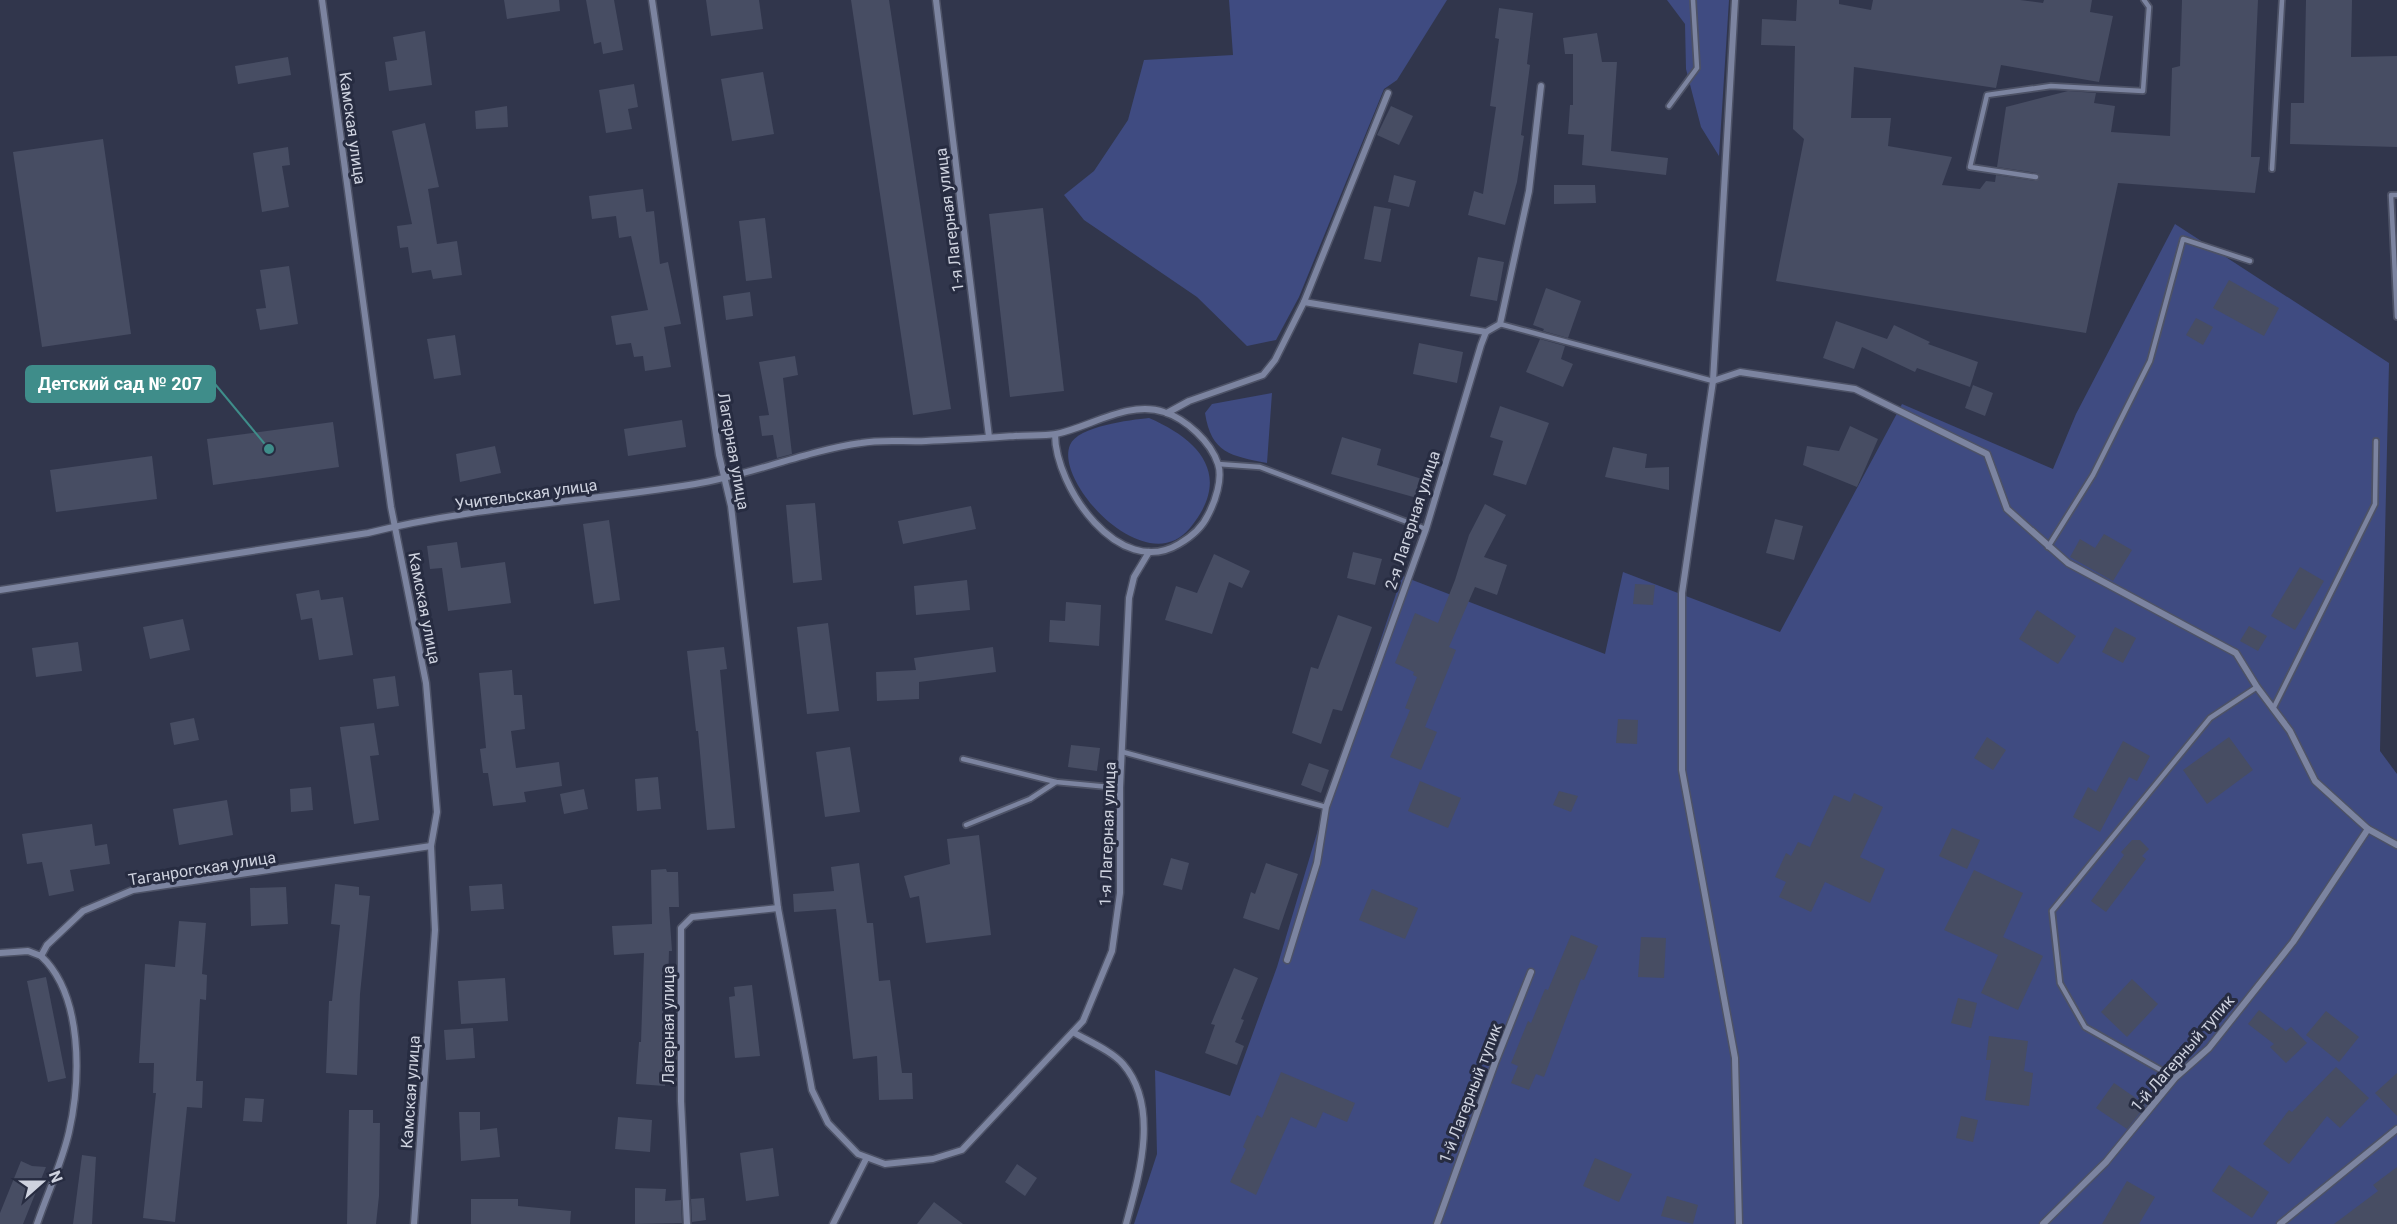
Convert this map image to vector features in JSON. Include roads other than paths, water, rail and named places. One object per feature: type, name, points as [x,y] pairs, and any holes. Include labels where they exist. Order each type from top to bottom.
[{"type":"street","name":"Камская улица","points":[[322,0],[395,526],[426,683],[437,812],[431,846],[435,930],[414,1224]]},
{"type":"street","name":"Лагерная улица","points":[[652,0],[719,455],[731,506],[778,908],[812,1090],[828,1123],[866,1159]]},
{"type":"street","name":"1-я Лагерная улица","points":[[936,0],[989,437]]},
{"type":"street","points":[[1735,0],[1713,381],[1682,593],[1682,770],[1734,1058],[1739,1224]]},
{"type":"street","points":[[1304,302],[1486,332],[1500,324],[1529,191],[1541,86]]},
{"type":"street","points":[[1167,412],[1189,401],[1263,375],[1275,360],[1304,302],[1388,93]]},
{"type":"street","name":"2-я Лагерная улица","points":[[1287,960],[1317,863],[1326,807],[1426,529],[1486,332]]},
{"type":"street","points":[[1713,381],[1740,372],[1855,389],[1987,454],[2007,509],[2068,563],[2236,653],[2257,687],[2290,731],[2315,781],[2368,830],[2397,845]]},
{"type":"street","points":[[1148,408],[1167,412],[1199,434],[1218,464],[1219,478],[1208,516],[1192,536],[1171,549],[1149,552],[1132,549],[1113,539],[1069,490],[1055,447],[1055,434],[1120,413],[1148,408]]},
{"type":"street","name":"Учительская улица","points":[[0,590],[368,533],[395,526],[725,478],[862,442],[1055,434]]},
{"type":"street","name":"1-я Лагерная улица","points":[[866,1159],[885,1164],[933,1160],[962,1150],[1083,1021],[1112,951],[1120,893],[1120,788],[1129,598],[1134,577],[1149,552]]},
{"type":"street","name":"1-й Лагерный тупик","points":[[2043,1224],[2106,1162],[2175,1078],[2209,1048],[2293,942],[2368,830]]},
{"type":"street","name":"Таганрогская улица","points":[[41,956],[47,945],[83,911],[133,890],[431,846]]},
{"type":"street","name":"Лагерная улица","points":[[687,1224],[681,1101],[681,928],[692,917],[778,908]]},
{"type":"street","points":[[0,953],[28,951],[41,956],[53,966],[72,1011],[77,1058],[69,1132],[37,1224]]},
{"type":"street","name":"1-й Лагерный тупик","points":[[1437,1224],[1495,1062],[1532,972]]},
{"type":"street","points":[[1073,1032],[1122,1062],[1137,1085],[1144,1122],[1136,1189],[1126,1224]]},
{"type":"street","points":[[2280,1224],[2397,1129]]},
{"type":"street","points":[[833,1224],[866,1159]]},
{"type":"lane","points":[[1669,106],[1697,68],[1693,0]]},
{"type":"lane","points":[[2036,177],[1970,167],[1987,95],[2051,86],[2143,91],[2149,7],[2144,0]]},
{"type":"lane","points":[[2272,169],[2282,0]]},
{"type":"lane","points":[[2397,195],[2391,195],[2397,317]]},
{"type":"lane","points":[[2048,547],[2093,475],[2150,361],[2183,239],[2250,261]]},
{"type":"lane","points":[[1500,324],[1713,381]]},
{"type":"lane","points":[[2273,709],[2375,504],[2376,441]]},
{"type":"lane","points":[[1218,464],[1260,467],[1426,529]]},
{"type":"lane","points":[[2175,1078],[2085,1027],[2060,983],[2052,911],[2210,718],[2257,687]]},
{"type":"lane","points":[[1123,752],[1326,807]]},
{"type":"lane","points":[[963,759],[1056,782],[1120,788]]},
{"type":"lane","points":[[966,825],[1030,800],[1056,782]]},
{"type":"place","name":"Детский сад № 207","points":[[269,449]]}]
